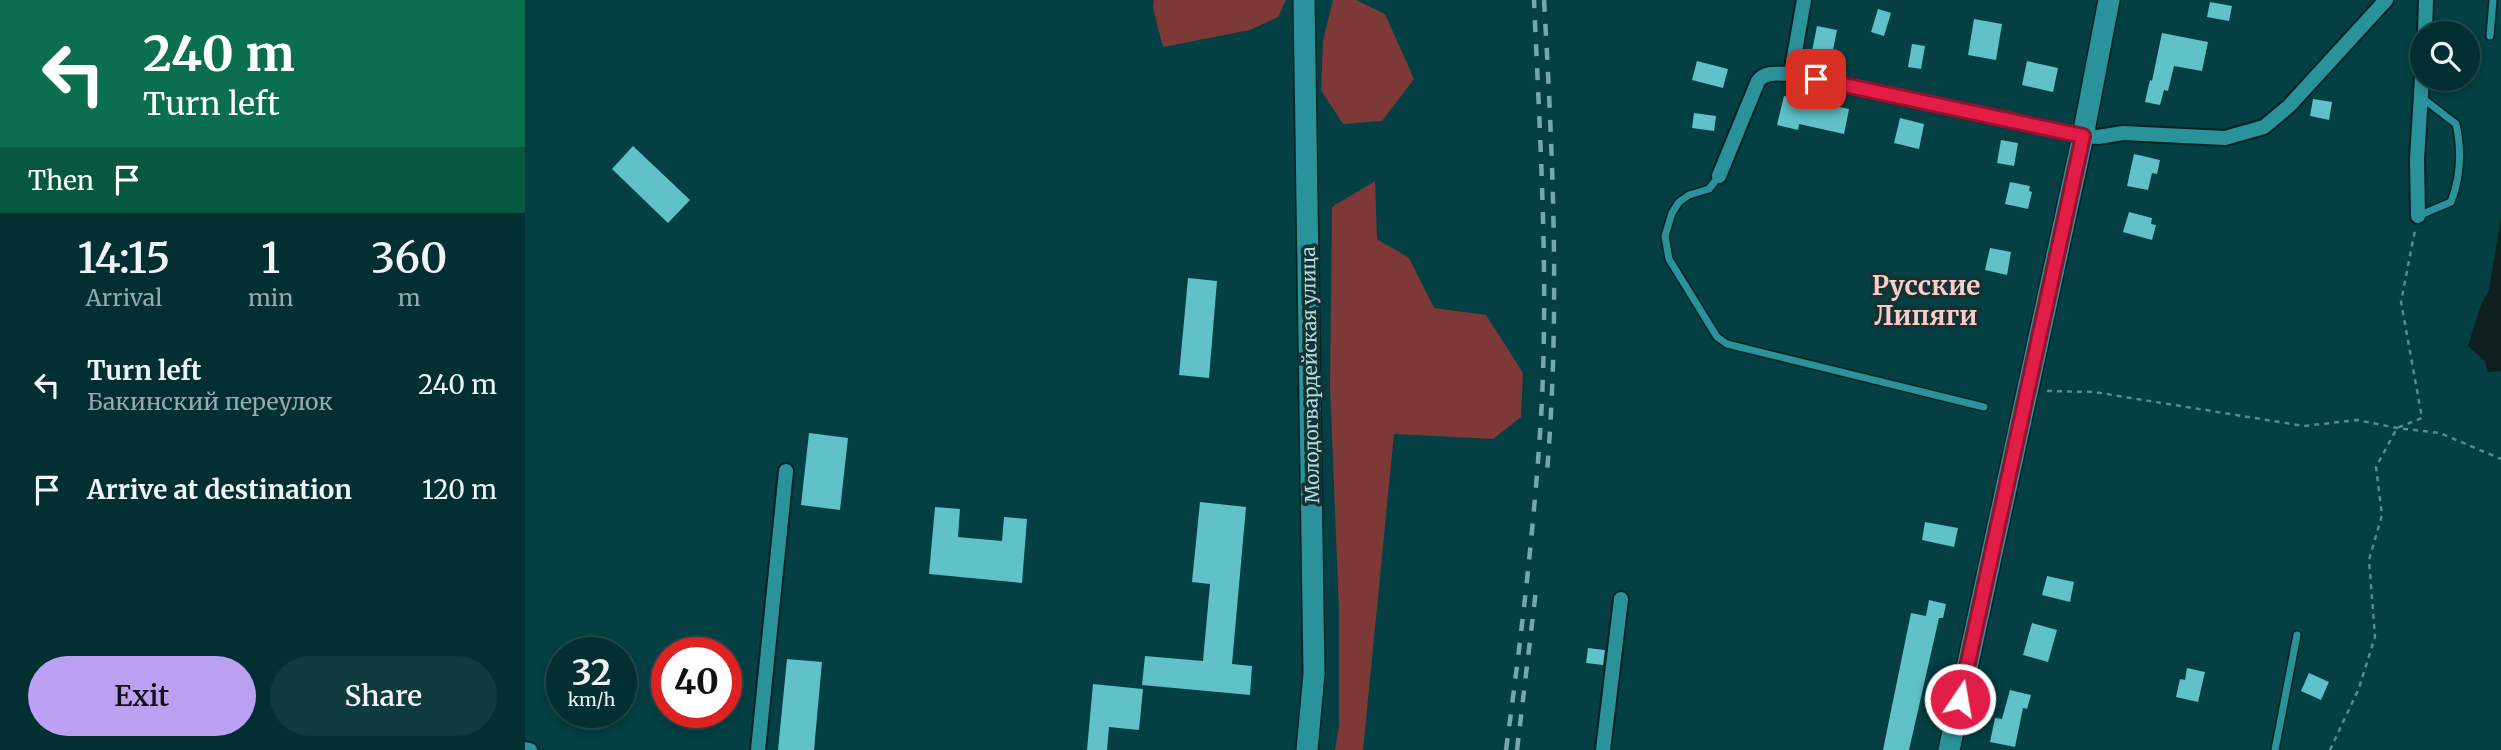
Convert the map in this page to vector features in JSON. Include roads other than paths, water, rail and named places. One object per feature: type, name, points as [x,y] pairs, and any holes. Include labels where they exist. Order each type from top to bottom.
[{"type":"street","name":"Молодогвардейская улица","points":[[1304,0],[1314,662],[1307,750]]},
{"type":"street","points":[[1791,74],[1804,0]]},
{"type":"street","points":[[1949,750],[2083,136],[2109,0]]},
{"type":"street","points":[[1719,176],[1758,81],[1763,75],[1770,74],[1791,74],[2083,136],[2098,137],[2123,133],[2225,138],[2264,127],[2290,106],[2386,0]]},
{"type":"street","points":[[2426,21],[2427,0]]},
{"type":"street","points":[[2418,216],[2417,159],[2421,91]]},
{"type":"street","points":[[758,750],[786,471]]},
{"type":"street","points":[[1603,750],[1621,599]]},
{"type":"street","points":[[525,749],[530,750]]},
{"type":"lane","points":[[2490,36],[2493,0]]},
{"type":"lane","points":[[2418,216],[2451,202],[2458,185],[2461,146],[2456,124],[2421,97]]},
{"type":"lane","points":[[1719,176],[1709,189],[1689,195],[1679,202],[1672,213],[1665,236],[1669,259],[1717,337],[1727,344],[1984,407]]},
{"type":"lane","points":[[2275,750],[2297,635]]},
{"type":"railway","points":[[1506,750],[1531,543],[1543,366],[1543,209],[1534,0]]},
{"type":"railway","points":[[1544,0],[1554,295],[1547,472]]},
{"type":"railway","points":[[1517,750],[1536,590]]},
{"type":"district","name":"Русские Липяги","points":[[1926,300]]}]
